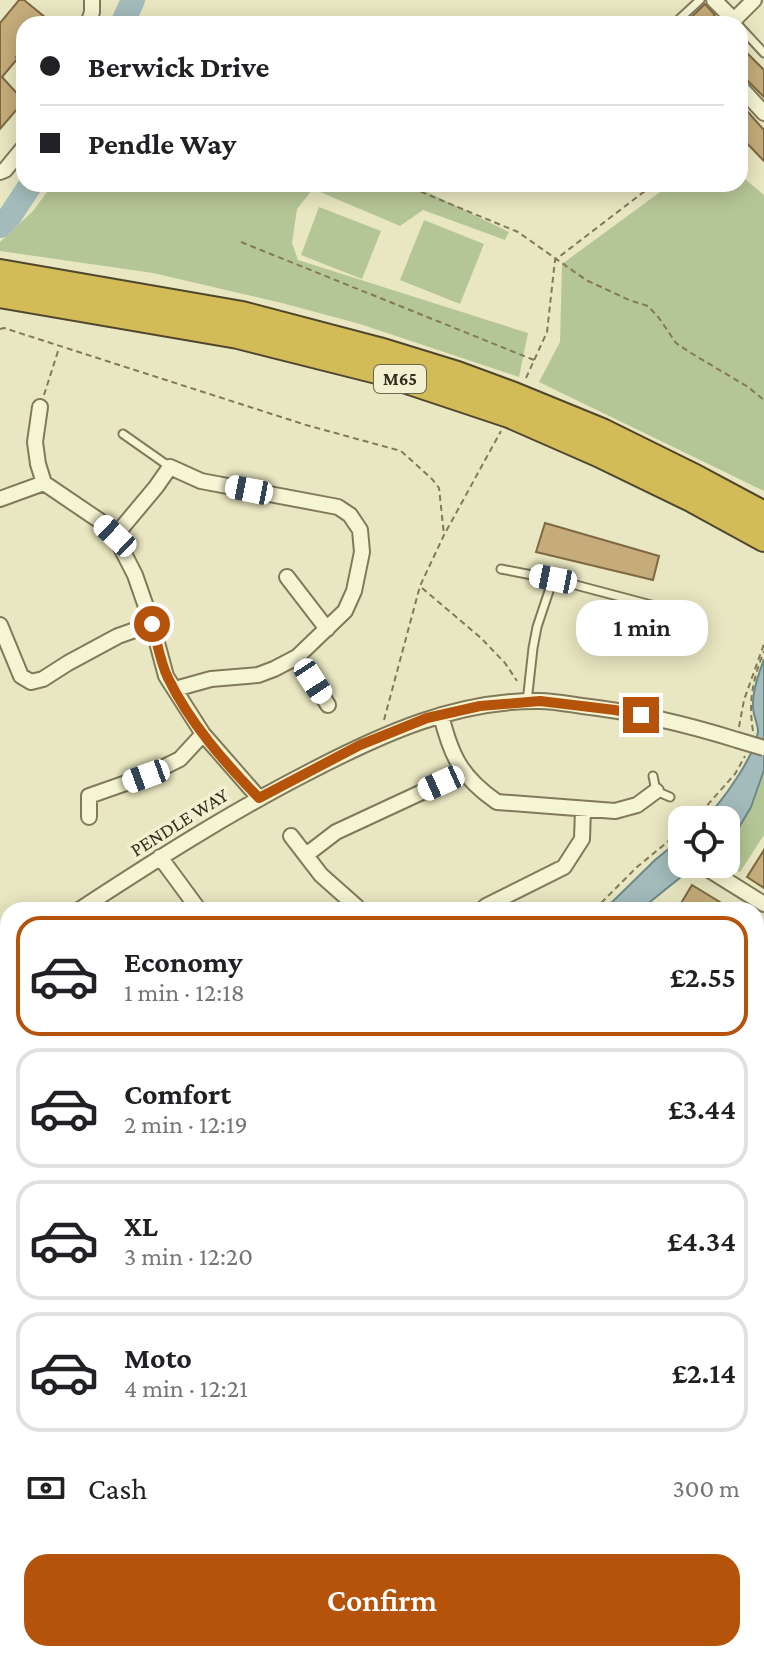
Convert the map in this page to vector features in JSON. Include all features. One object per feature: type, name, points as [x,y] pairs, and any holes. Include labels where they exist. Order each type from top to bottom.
[{"type":"highway","name":"M65","points":[[0,272],[242,314],[457,374],[602,431],[764,514]]},
{"type":"highway","name":"M65","points":[[5,296],[238,336],[377,371],[509,415],[691,499],[764,539]]},
{"type":"street","points":[[714,0],[728,16]]},
{"type":"street","points":[[741,16],[754,0]]},
{"type":"street","points":[[0,172],[16,157]]},
{"type":"street","points":[[40,407],[35,442],[44,483],[100,521],[115,536],[135,575],[166,676],[203,734],[259,798]]},
{"type":"street","points":[[115,536],[170,467],[201,481],[338,507],[350,515],[360,530],[362,552],[354,591],[345,611],[297,657],[258,675],[211,679],[175,689]]},
{"type":"street","points":[[0,499],[44,483]]},
{"type":"street","points":[[287,577],[327,629]]},
{"type":"street","points":[[0,625],[21,676],[31,682],[43,679],[118,636],[152,624]]},
{"type":"street","points":[[297,657],[328,705]]},
{"type":"street","name":"PENDLE WAY","points":[[91,902],[259,798],[360,745],[427,718],[528,695],[540,701],[615,710],[691,726],[764,748]]},
{"type":"street","points":[[441,715],[447,740],[463,773],[497,802],[615,811],[637,805],[659,788]]},
{"type":"street","points":[[89,817],[89,796],[146,776],[180,759],[203,734]]},
{"type":"street","points":[[306,855],[336,832],[463,773]]},
{"type":"street","points":[[494,902],[564,867],[582,839],[583,809]]},
{"type":"street","points":[[291,836],[334,888],[350,902]]},
{"type":"street","points":[[160,857],[193,902]]},
{"type":"street","points":[[722,878],[761,902]]},
{"type":"lane","points":[[683,16],[700,0]]},
{"type":"lane","points":[[748,37],[764,53]]},
{"type":"lane","points":[[123,434],[170,467]]},
{"type":"lane","points":[[501,569],[553,579],[655,606]]},
{"type":"lane","points":[[528,695],[535,638],[553,579]]},
{"type":"path","points":[[421,192],[518,232],[586,280],[648,306],[676,343],[764,400]]},
{"type":"path","points":[[525,380],[547,332],[555,260],[644,192]]},
{"type":"path","points":[[241,242],[534,360]]},
{"type":"path","points":[[0,329],[306,425],[401,451],[439,488],[444,535]]},
{"type":"path","points":[[40,407],[60,346]]},
{"type":"path","points":[[380,737],[420,586],[444,535],[499,438]]},
{"type":"path","points":[[420,586],[481,638],[505,663],[528,695]]},
{"type":"path","points":[[737,740],[744,700],[764,644]]},
{"type":"path","points":[[602,902],[668,842]]},
{"type":"green space","points":[[748,182],[764,195],[764,491],[539,382],[560,342],[562,264],[660,192],[748,192]]},
{"type":"green space","points":[[47,192],[311,192],[297,209],[292,243],[298,260],[528,333],[519,377],[360,324],[282,303],[153,273],[0,251],[0,242],[33,211]]},
{"type":"green space","points":[[320,192],[427,192],[509,232],[505,240],[423,210],[400,226]]},
{"type":"green space","points":[[319,207],[381,231],[362,279],[301,255]]},
{"type":"green space","points":[[424,220],[484,244],[460,304],[400,280]]},
{"type":"green space","points":[[764,770],[764,835],[740,872],[740,825],[758,790]]},
{"type":"water","points":[[764,659],[764,770],[751,807],[740,826],[740,806],[716,806],[756,741],[758,731],[753,701]]},
{"type":"water","points":[[668,849],[668,878],[680,878],[650,902],[612,902]]},
{"type":"building","points":[[19,0],[24,0],[44,16],[16,16],[16,60],[2,77],[16,92],[16,110],[0,129],[0,23]]},
{"type":"building","points":[[705,4],[715,15],[714,16],[692,16]]},
{"type":"building","points":[[748,54],[764,70],[764,97],[748,81]]},
{"type":"building","points":[[748,112],[764,130],[764,161],[748,144]]},
{"type":"building","points":[[545,523],[659,556],[653,580],[536,552]]},
{"type":"building","points":[[764,850],[764,888],[747,877]]},
{"type":"building","points":[[692,885],[720,902],[682,902]]},
{"type":"waterway","points":[[126,16],[133,0]]},
{"type":"waterway","points":[[0,226],[26,192]]},
{"type":"route","points":[[152,624],[166,676],[203,734],[259,798],[360,745],[427,718],[480,706],[540,701],[641,715]]}]
